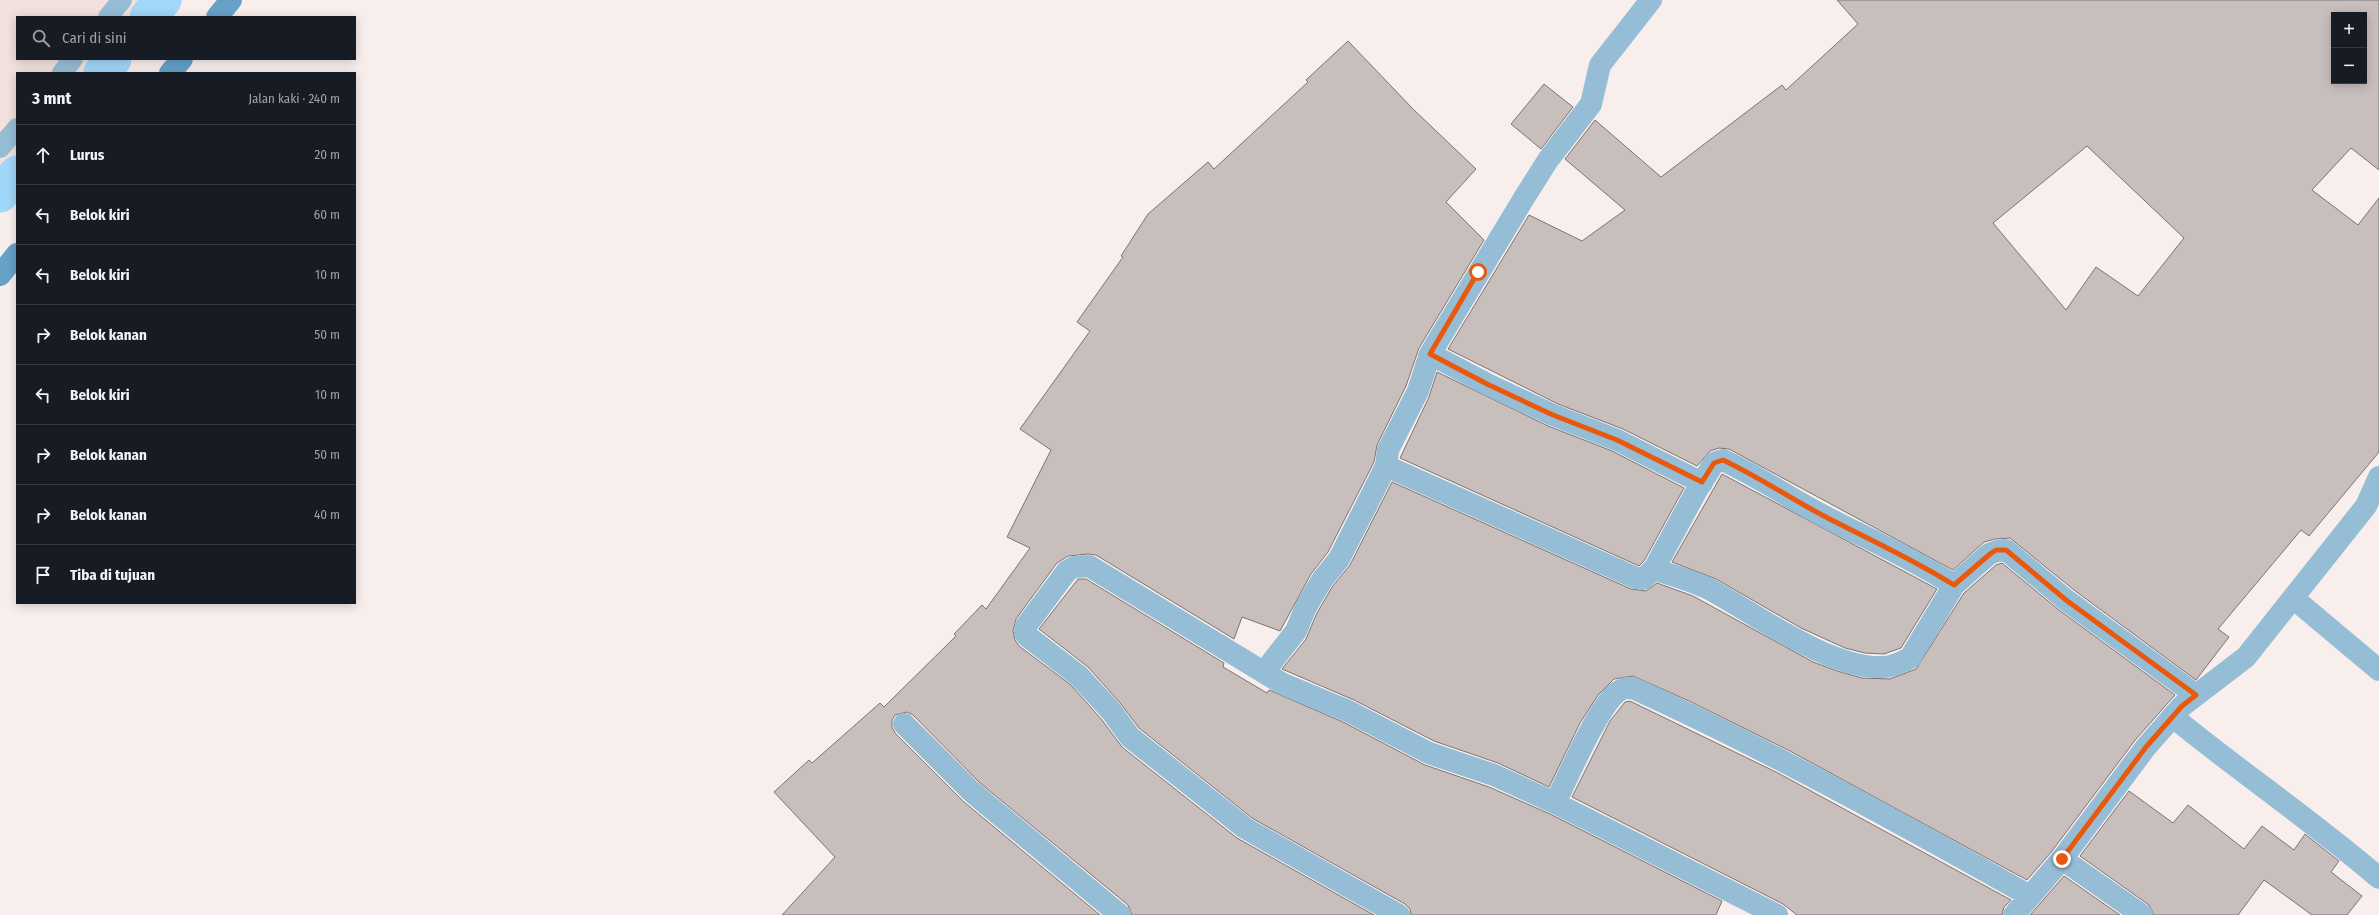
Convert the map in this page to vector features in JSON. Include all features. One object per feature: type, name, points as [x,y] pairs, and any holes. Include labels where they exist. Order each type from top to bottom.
[{"type":"main road","points":[[218,16],[231,0]]},
{"type":"main road","points":[[171,72],[181,60]]},
{"type":"main road","points":[[0,275],[16,255]]},
{"type":"street","points":[[1264,672],[1296,631],[1306,607],[1322,580],[1338,559],[1386,466],[1388,450],[1418,391],[1430,354],[1548,160],[1591,104],[1600,65],[1651,0]]},
{"type":"street","points":[[1430,354],[1489,385],[1553,415],[1617,440],[1702,482]]},
{"type":"street","points":[[1386,466],[1636,578],[1646,578],[1654,569],[1714,463],[1723,460],[1750,472],[1821,514],[1880,542],[1954,585]]},
{"type":"street","points":[[2014,915],[2062,859],[2146,747],[2173,716],[2182,706],[2246,657],[2293,598],[2373,512],[2379,477]]},
{"type":"street","points":[[1654,569],[1710,590],[1789,636],[1822,652],[1850,662],[1884,667],[1910,658],[1954,585],[1990,554],[1996,550],[2006,550],[2066,600],[2196,695]]},
{"type":"street","points":[[1399,915],[1245,828],[1130,737],[1112,712],[1078,676],[1027,636],[1025,630],[1067,571],[1074,567],[1089,566],[1283,684],[1348,711],[1429,754],[1494,775],[1555,803],[1777,915]]},
{"type":"street","points":[[2293,598],[2379,670]]},
{"type":"street","points":[[1555,803],[1599,717],[1615,694],[1623,688],[1633,688],[1696,717],[1876,811],[2030,896]]},
{"type":"street","points":[[2173,716],[2232,765],[2329,834],[2379,878]]},
{"type":"street","points":[[904,724],[972,792],[1120,915]]},
{"type":"street","points":[[2062,859],[2142,915]]},
{"type":"lane","points":[[109,16],[122,0]]},
{"type":"lane","points":[[63,72],[72,60]]},
{"type":"lane","points":[[0,148],[16,129]]},
{"type":"shaded area","points":[[0,0],[146,0],[133,16],[16,16],[16,60],[95,60],[85,72],[16,72],[16,153],[0,172]]},
{"type":"building","points":[[1837,0],[2379,0],[2379,170],[2351,148],[2312,190],[2358,225],[2379,198],[2379,452],[2309,536],[2301,530],[2218,629],[2229,637],[2196,680],[2074,590],[2010,538],[1995,539],[1984,542],[1953,570],[1729,449],[1719,448],[1710,451],[1697,466],[1623,429],[1558,404],[1448,349],[1529,215],[1582,241],[1625,210],[1565,159],[1595,120],[1661,177],[1782,85],[1786,90],[1858,24]],"holes":[[[2087,146],[2184,238],[2138,296],[2096,267],[2066,310],[1993,223]]]},
{"type":"building","points":[[1348,41],[1413,109],[1476,169],[1446,202],[1484,240],[1419,348],[1406,386],[1377,445],[1374,462],[1328,552],[1311,574],[1280,631],[1242,617],[1234,639],[1096,555],[1088,554],[1068,556],[1057,563],[1016,619],[1013,631],[1015,640],[1019,646],[1071,685],[1102,720],[1122,747],[1237,838],[1374,915],[1132,915],[1128,905],[980,783],[913,715],[907,712],[895,715],[892,720],[892,727],[895,733],[964,802],[1100,915],[782,915],[835,857],[774,792],[809,760],[812,763],[880,703],[884,707],[956,636],[954,634],[982,605],[986,609],[1030,548],[1007,537],[1051,450],[1020,429],[1090,331],[1077,322],[1123,257],[1121,256],[1148,214],[1208,162],[1214,169],[1308,82],[1306,80]]},
{"type":"building","points":[[1544,84],[1573,107],[1541,149],[1511,124]]},
{"type":"building","points":[[1437,372],[1548,426],[1612,451],[1684,488],[1644,561],[1639,566],[1400,458],[1429,397]]},
{"type":"building","points":[[1722,474],[1937,589],[1901,648],[1884,654],[1865,653],[1845,648],[1801,628],[1716,579],[1672,562]]},
{"type":"building","points":[[1392,482],[1631,589],[1646,591],[1657,583],[1693,596],[1813,662],[1862,678],[1890,679],[1916,669],[1964,593],[1996,565],[2002,563],[2059,610],[2175,695],[2136,739],[2052,851],[2027,880],[1790,751],[1689,701],[1633,676],[1614,679],[1598,695],[1580,723],[1549,787],[1498,763],[1434,741],[1354,700],[1282,669],[1306,639],[1317,613],[1332,587],[1350,565]]},
{"type":"building","points":[[1078,579],[1086,579],[1224,663],[1223,667],[1267,693],[1269,690],[1343,722],[1425,765],[1489,787],[1550,814],[1722,901],[1716,915],[1411,915],[1410,909],[1405,904],[1252,818],[1139,728],[1121,704],[1088,667],[1039,629]]},
{"type":"building","points":[[1630,701],[1778,773],[2011,900],[2004,907],[2002,915],[1797,915],[1783,904],[1572,797],[1610,721],[1625,702]]},
{"type":"building","points":[[2129,791],[2173,823],[2188,805],[2244,849],[2262,826],[2294,850],[2305,834],[2339,861],[2331,872],[2362,896],[2347,915],[2312,915],[2264,880],[2238,915],[2154,915],[2149,905],[2080,856]]},
{"type":"building","points":[[2064,876],[2120,915],[2030,915]]},
{"type":"waterway","points":[[149,16],[163,0]]},
{"type":"waterway","points":[[103,72],[112,60]]},
{"type":"waterway","points":[[0,194],[16,175]]},
{"type":"route","points":[[1478,272],[1430,354],[1489,385],[1528,401],[1553,415],[1617,440],[1702,482],[1714,463],[1723,460],[1750,472],[1821,514],[1880,542],[1938,574],[1954,585],[1990,554],[1996,550],[2006,550],[2066,600],[2196,695],[2182,706],[2146,747],[2062,859]]}]
